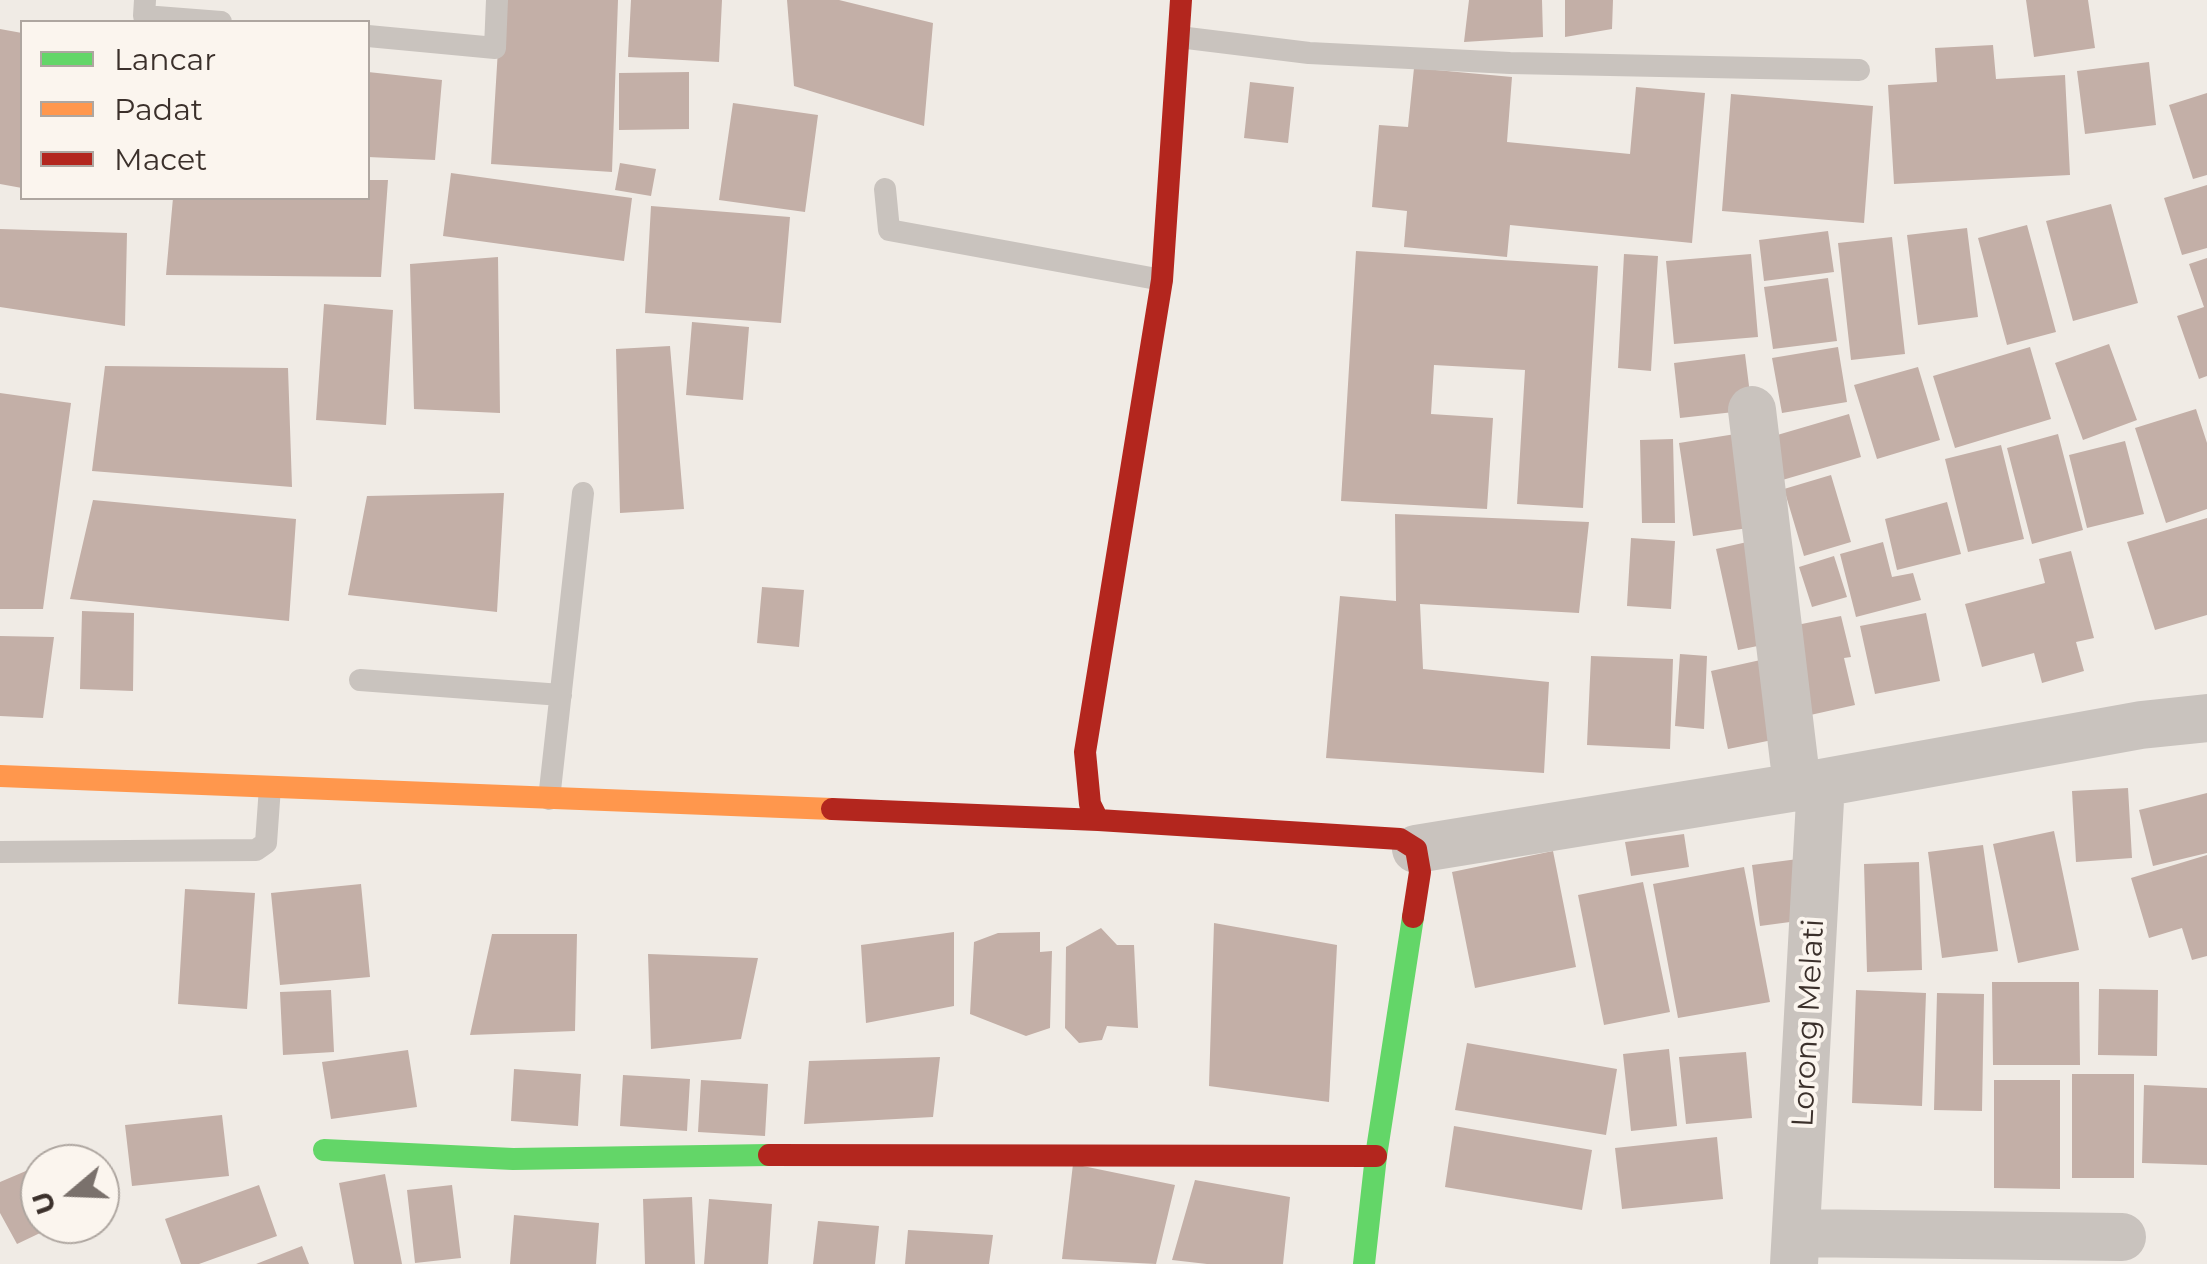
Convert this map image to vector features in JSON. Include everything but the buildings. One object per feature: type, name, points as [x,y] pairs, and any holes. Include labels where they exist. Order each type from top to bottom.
[{"type":"street","points":[[1098,820],[1090,804],[1085,752],[1162,280],[1181,0]]},
{"type":"street","name":"Lorong Melati","points":[[1752,410],[1809,784],[1795,1248]]},
{"type":"street","points":[[1416,849],[2141,725],[2207,718]]},
{"type":"street","points":[[0,776],[1098,820],[1390,837],[1410,842],[1416,849],[1420,872],[1376,1156],[1364,1264]]},
{"type":"street","points":[[324,1150],[512,1159],[798,1154],[1376,1156]]},
{"type":"street","points":[[1795,1248],[2122,1237]]},
{"type":"lane","points":[[146,0],[144,16],[195,20]]},
{"type":"lane","points":[[370,36],[495,48],[497,0]]},
{"type":"lane","points":[[1178,37],[1309,53],[1474,61],[1859,70]]},
{"type":"lane","points":[[885,190],[889,230],[1162,280]]},
{"type":"lane","points":[[550,799],[583,493]]},
{"type":"lane","points":[[360,680],[561,695]]},
{"type":"lane","points":[[0,852],[256,850],[266,843],[270,787]]},
{"type":"traffic: fast","points":[[1364,1264],[1376,1156],[1413,917]]},
{"type":"traffic: fast","points":[[324,1150],[513,1159],[769,1155]]},
{"type":"traffic: slow","points":[[0,776],[832,809]]},
{"type":"traffic: jam","points":[[1098,820],[1090,804],[1085,752],[1162,280],[1181,0]]},
{"type":"traffic: jam","points":[[832,809],[1098,820],[1400,839],[1416,849],[1420,872],[1413,917]]},
{"type":"traffic: jam","points":[[769,1155],[1376,1156]]}]
